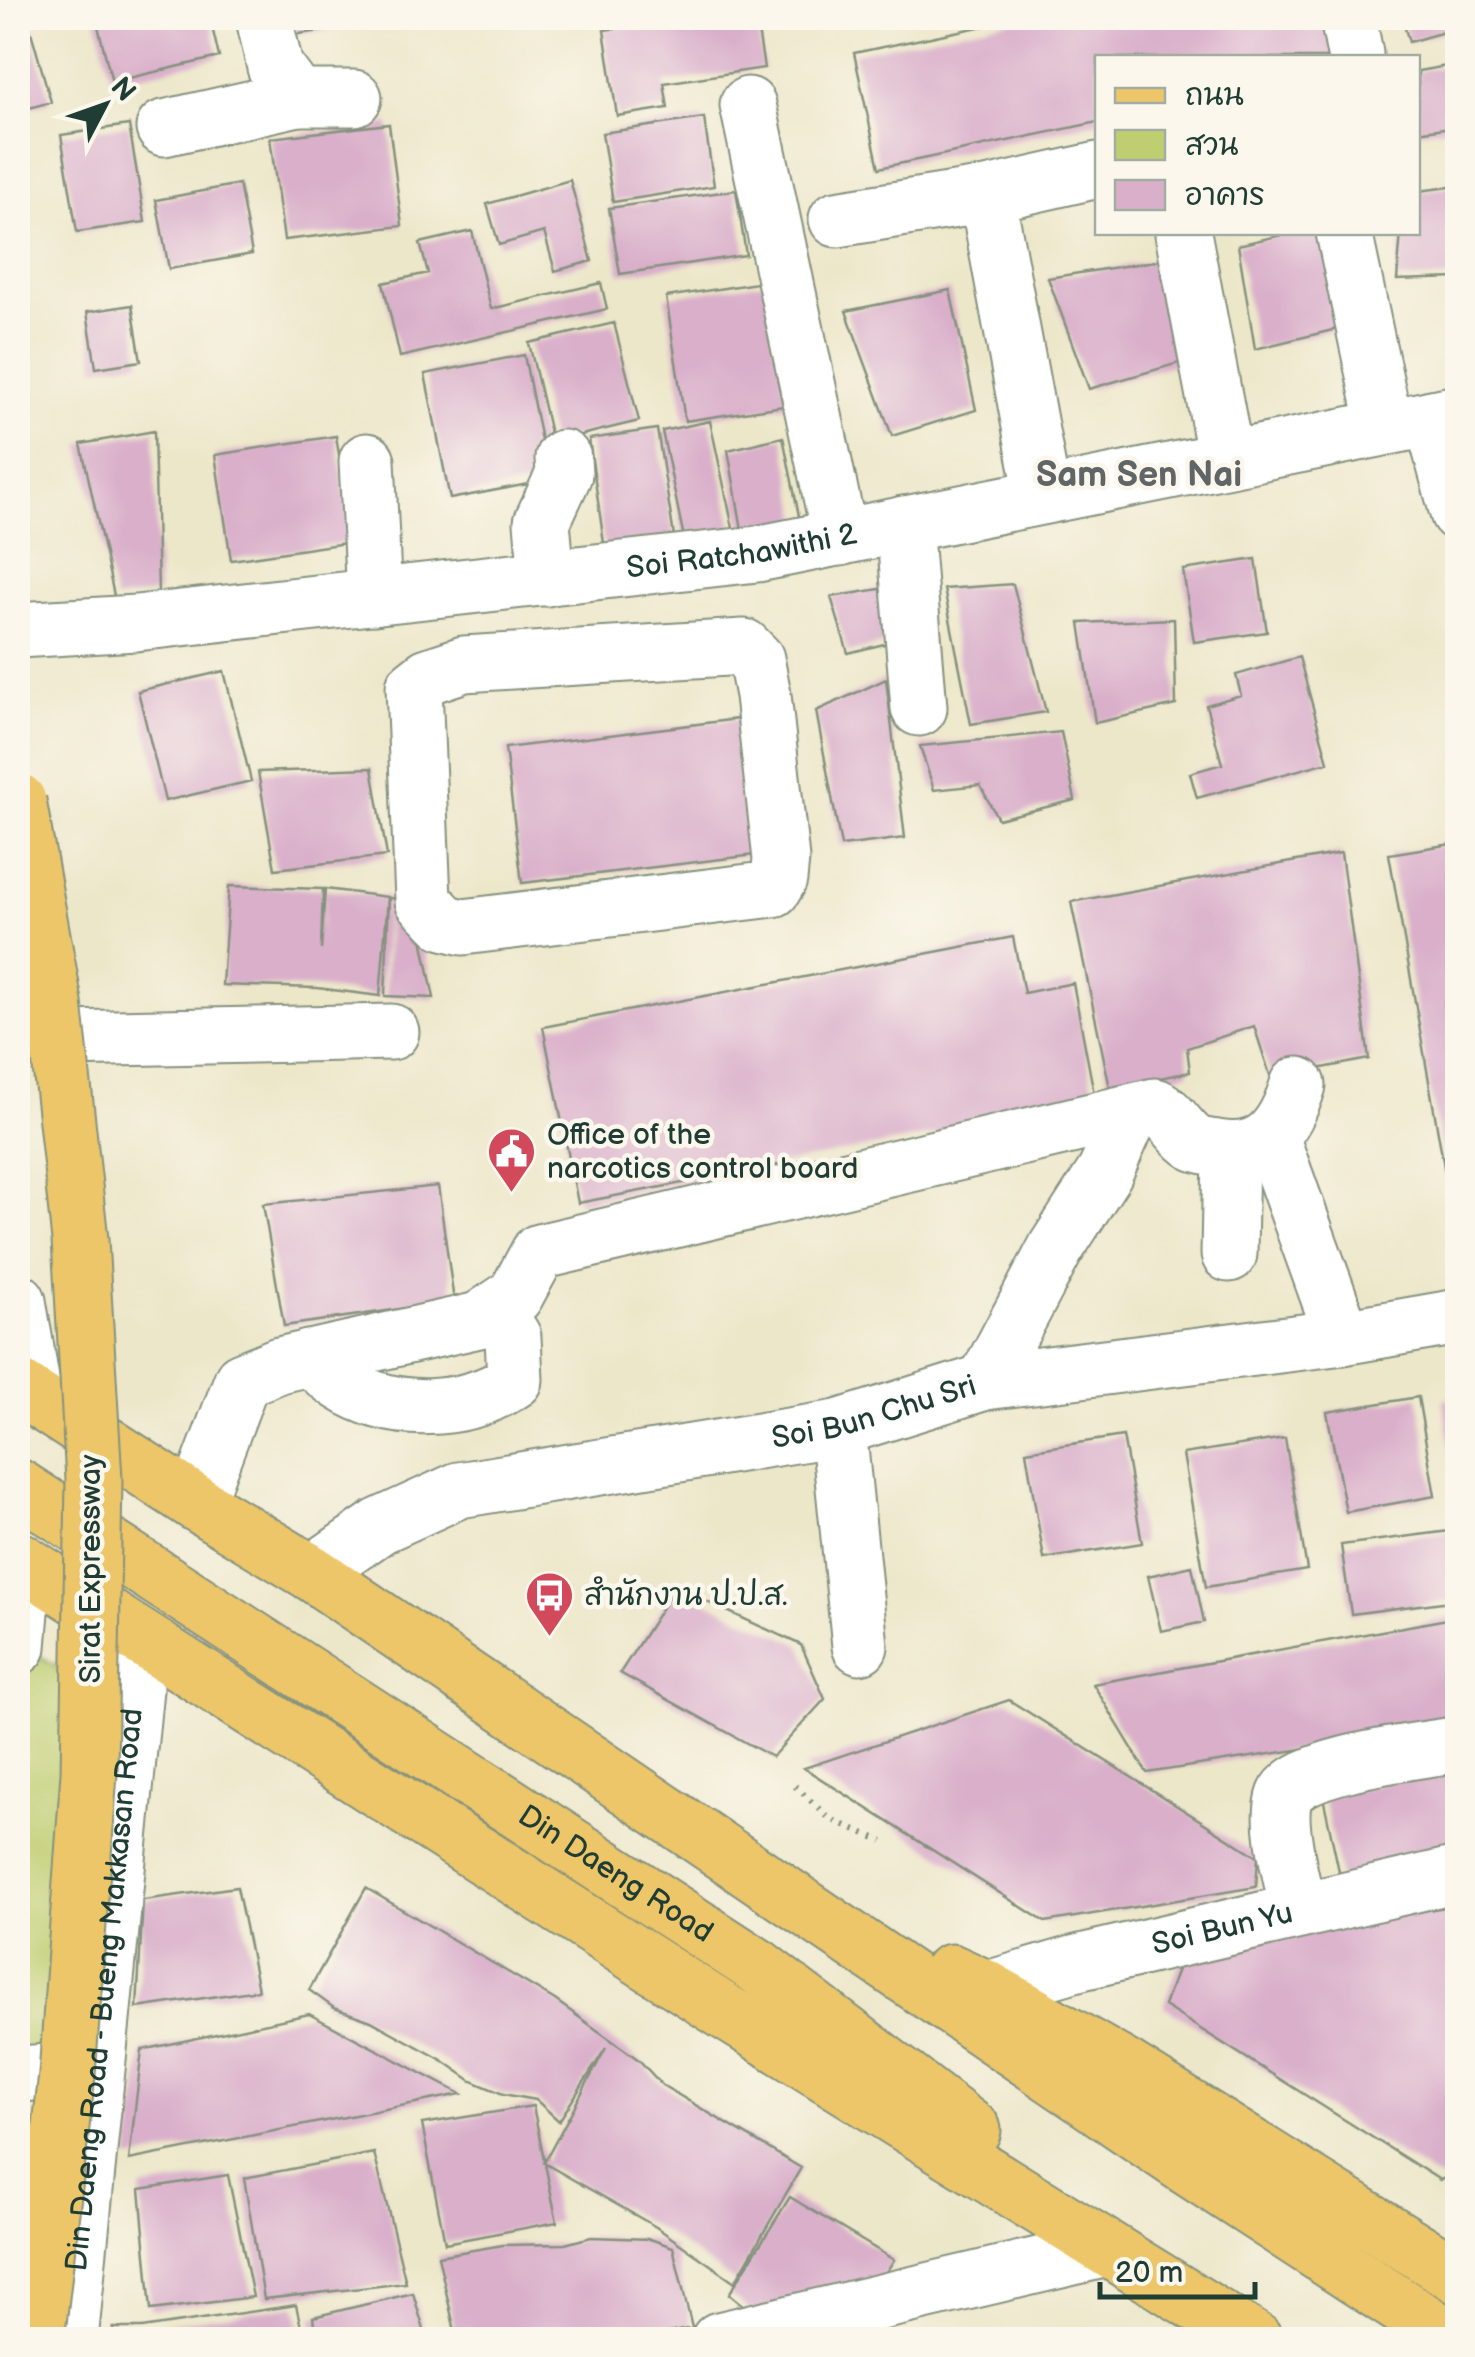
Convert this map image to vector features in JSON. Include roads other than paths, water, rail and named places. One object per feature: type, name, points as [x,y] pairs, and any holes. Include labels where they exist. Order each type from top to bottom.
[{"type":"main road","name":"Sirat Expressway","points":[[18,801],[54,1004],[80,1240],[94,1480],[90,1773],[67,2075],[36,2340]]},
{"type":"main road","points":[[26,1392],[312,1573],[1187,2167],[1454,2340]]},
{"type":"main road","name":"Din Daeng Road","points":[[18,1487],[757,1966],[1188,2296]]},
{"type":"main road","name":"Din Daeng Road","points":[[22,1561],[727,2014],[1254,2340]]},
{"type":"main road","points":[[798,1903],[988,1988],[1158,2088],[1458,2276]]},
{"type":"street","points":[[264,18],[275,67],[298,98]]},
{"type":"street","points":[[164,128],[298,98],[354,98]]},
{"type":"street","points":[[748,104],[840,538]]},
{"type":"street","points":[[837,219],[986,195],[1095,171]]},
{"type":"street","points":[[986,195],[1043,496]]},
{"type":"street","points":[[1183,235],[1226,459]]},
{"type":"street","points":[[1345,235],[1425,419],[1458,514]]},
{"type":"street","name":"Soi Ratchawithi 2","points":[[18,630],[136,623],[757,554],[1425,419]]},
{"type":"street","points":[[547,578],[542,522],[564,474],[563,458]]},
{"type":"street","points":[[367,461],[374,597]]},
{"type":"street","points":[[904,524],[919,708]]},
{"type":"street","points":[[462,587],[477,663]]},
{"type":"street","points":[[744,646],[756,659],[764,695],[781,859],[774,889],[463,927],[444,922],[423,900],[414,686],[428,676],[477,663],[744,646]]},
{"type":"street","points":[[18,1040],[391,1032]]},
{"type":"street","points":[[196,1503],[242,1380],[279,1365],[478,1320],[515,1296],[539,1252],[1155,1106],[1165,1111],[1196,1144],[1251,1144],[1289,1114],[1298,1085]]},
{"type":"street","points":[[986,1382],[1056,1248],[1105,1172],[1132,1112]]},
{"type":"street","points":[[1229,1254],[1251,1144]]},
{"type":"street","points":[[1251,1144],[1343,1337]]},
{"type":"street","points":[[18,1301],[26,1392]]},
{"type":"street","points":[[309,1358],[342,1384],[387,1404],[439,1407],[484,1396],[515,1380],[513,1337],[496,1309]]},
{"type":"street","name":"Soi Bun Chu Sri","points":[[312,1573],[380,1526],[459,1490],[838,1428],[986,1382],[1343,1337],[1458,1317]]},
{"type":"street","points":[[838,1428],[860,1646]]},
{"type":"street","points":[[18,1647],[22,1561]]},
{"type":"street","name":"Din Daeng Road - Bueng Makkasan Road","points":[[70,2340],[140,1640]]},
{"type":"street","points":[[1298,1912],[1283,1827],[1285,1794],[1301,1778],[1330,1768],[1453,1745]]},
{"type":"street","name":"Soi Bun Yu","points":[[988,1988],[1077,1963],[1458,1874]]},
{"type":"street","points":[[18,2074],[96,2070]]},
{"type":"street","points":[[719,2340],[1108,2249]]},
{"type":"place","name":"Office of the narcotics control board","points":[[512,1194]]},
{"type":"place","name":"สำนักงาน ป.ป.ส.","points":[[549,1638]]},
{"type":"district","name":"Sam Sen Nai","points":[[1139,475]]}]
